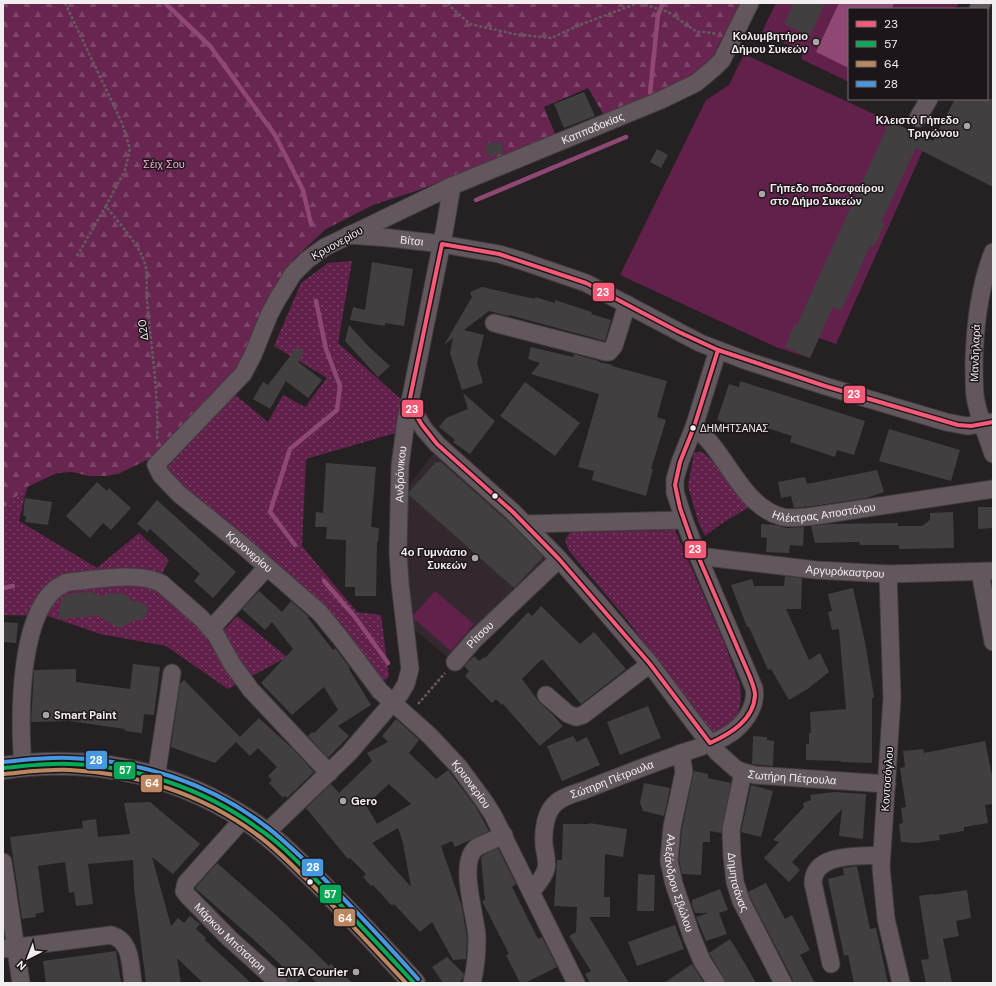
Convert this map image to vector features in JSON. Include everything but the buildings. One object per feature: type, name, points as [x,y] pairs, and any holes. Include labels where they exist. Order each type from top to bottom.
[{"type":"main road","points":[[13,767],[59,764],[104,766],[156,778],[175,784],[208,798],[244,818],[266,833],[294,858],[414,983]]},
{"type":"street","name":"Καππαδοκίας","points":[[452,186],[684,89],[705,76],[722,60],[750,3]]},
{"type":"street","points":[[918,118],[928,100]]},
{"type":"street","name":"Κρυονερίου","points":[[452,186],[349,235],[315,254],[293,274],[274,305],[246,370],[231,388],[156,465],[168,484],[320,613],[380,691],[430,736],[459,767],[484,801],[504,835],[576,983]]},
{"type":"street","points":[[442,244],[452,186]]},
{"type":"street","name":"Βίτσι","points":[[349,235],[442,244],[499,254],[544,267],[586,283],[679,332],[718,350],[825,386],[946,422],[967,426],[988,423]]},
{"type":"street","name":"Ανδρόνικου","points":[[392,703],[404,687],[409,676],[410,669],[400,583],[397,535],[403,436],[442,244]]},
{"type":"street","name":"Μανδηλαρά","points":[[993,252],[982,286],[978,306],[975,330],[974,386],[976,401],[988,423],[993,454]]},
{"type":"street","points":[[494,323],[609,352],[614,346],[627,304]]},
{"type":"street","points":[[710,743],[728,734],[739,726],[750,712],[755,693],[750,677],[698,556],[675,492],[675,479],[680,462],[694,427],[718,350]]},
{"type":"street","name":"Σωτήρη Πέτρουλα","points":[[409,403],[424,429],[437,444],[525,524],[598,602],[650,664],[726,762],[743,772],[755,775],[887,784]]},
{"type":"street","name":"Ηλέκτρας Αποστόλου","points":[[694,427],[707,439],[753,499],[770,512],[785,517],[796,518],[814,516],[993,489]]},
{"type":"street","points":[[525,524],[684,520]]},
{"type":"street","name":"Αργυρόκαστρου","points":[[698,556],[816,570],[888,574],[987,571]]},
{"type":"street","name":"Ρίτσου","points":[[455,662],[474,640],[559,559]]},
{"type":"street","points":[[211,629],[267,567]]},
{"type":"street","points":[[987,571],[993,642]]},
{"type":"street","name":"Κοντοσόγλου","points":[[888,574],[892,684],[891,722],[881,867],[884,907],[901,983]]},
{"type":"street","points":[[13,767],[22,731],[22,688],[28,643],[31,631],[48,596],[57,586],[69,582],[130,577],[154,579],[171,590],[201,618],[211,629],[232,664],[251,690],[329,772]]},
{"type":"street","points":[[546,695],[568,714],[576,717],[583,715],[650,664]]},
{"type":"street","points":[[156,778],[172,673]]},
{"type":"street","points":[[266,833],[349,753],[392,703]]},
{"type":"street","name":"Σώτηρη Πέτρουλα","points":[[531,892],[540,881],[546,870],[547,863],[544,844],[547,819],[552,807],[559,801],[614,778],[710,743]]},
{"type":"street","name":"Αλεξάνδρου Σβώλου","points":[[681,753],[684,772],[670,835],[669,856],[681,906],[702,961],[716,983]]},
{"type":"street","name":"Δημητσάνας","points":[[743,772],[731,830],[735,882],[741,901],[783,983]]},
{"type":"street","name":"Μάρκου Μπότσαρη","points":[[244,818],[186,883],[184,891],[218,928],[279,983]]},
{"type":"street","points":[[472,983],[476,968],[477,936],[468,882],[469,858],[476,847],[504,835]]},
{"type":"street","points":[[521,870],[544,844]]},
{"type":"street","points":[[831,964],[813,883],[815,871],[826,862],[837,859],[881,855]]},
{"type":"street","points":[[3,862],[9,948],[21,983]]},
{"type":"street","points":[[9,948],[111,935],[121,939],[125,944],[128,952],[133,983]]},
{"type":"path","points":[[65,3],[122,123],[130,149],[125,170],[77,256]]},
{"type":"path","points":[[448,3],[470,24],[514,34],[551,38],[582,24],[639,3],[668,12],[697,32],[706,32],[733,38]]},
{"type":"path","name":"Δ20","points":[[106,206],[136,245],[145,264],[147,300],[153,345],[157,417],[156,465]]},
{"type":"path","points":[[408,716],[455,662]]},
{"type":"shaded area","name":"Κολυμβητήριο Δήμου Συκεών","points":[[776,3],[959,3],[956,8],[848,8],[848,82],[801,59],[803,52],[762,32]]},
{"type":"shaded area","points":[[839,3],[894,3],[892,8],[848,8],[848,68],[816,52]]},
{"type":"shaded area","points":[[744,54],[928,139],[836,344],[819,338],[810,358],[776,347],[620,275],[706,100],[729,85]]},
{"type":"shaded area","points":[[352,261],[338,343],[405,403],[399,432],[306,459],[302,546],[357,612],[381,615],[389,677],[383,681],[378,678],[342,625],[164,471],[234,394],[268,422],[283,395],[305,407],[327,378],[274,346],[301,283],[328,263]]},
{"type":"shaded area","points":[[700,451],[714,463],[749,507],[721,524],[705,536],[698,521],[688,486],[694,453]]},
{"type":"shaded area","name":"4ο Γυμνάσιο Συκεών","points":[[434,453],[549,555],[450,659],[409,625],[404,492]]},
{"type":"shaded area","points":[[27,487],[19,521],[97,568],[139,533],[169,560],[162,574],[225,629],[237,616],[287,657],[228,689],[166,646],[100,634],[48,616],[3,615],[3,509]]},
{"type":"shaded area","points":[[675,530],[723,640],[740,685],[741,702],[736,716],[727,726],[720,731],[711,734],[675,682],[644,644],[629,622],[569,551],[565,540],[570,532]]},
{"type":"shaded area","points":[[435,591],[474,624],[451,651],[412,617]]},
{"type":"green space","name":"Σέιχ Σου","points":[[3,3],[740,3],[712,58],[698,74],[605,117],[588,88],[544,107],[556,136],[419,190],[373,205],[326,229],[295,258],[278,281],[240,368],[151,458],[118,474],[89,476],[72,472],[57,473],[27,487],[3,509]]},
{"type":"waterway","points":[[165,3],[210,46],[275,135],[303,190],[311,224]]},
{"type":"waterway","points":[[650,93],[658,15],[663,3]]},
{"type":"waterway","points":[[476,200],[626,137]]},
{"type":"waterway","points":[[295,545],[270,512],[290,449],[337,410],[340,386],[326,349],[316,301]]},
{"type":"waterway","points":[[324,581],[355,617],[388,663]]},
{"type":"waterway","points":[[3,588],[13,586]]},
{"type":"transit line","name":"23","points":[[442,244],[499,254],[586,283],[679,332],[718,350],[694,427],[680,462],[675,485],[680,508],[692,542],[750,677],[754,690],[754,704],[746,719],[725,735],[710,743],[650,664],[559,559],[513,512],[437,444],[422,425],[409,403],[442,244]]},
{"type":"transit line","name":"23","points":[[718,350],[825,386],[958,425],[971,426],[993,422]]},
{"type":"transit line","name":"28","points":[[3,762],[61,758],[121,763],[172,776],[220,797],[243,810],[264,825],[312,867],[379,936],[418,979]]},
{"type":"transit line","name":"57","points":[[3,768],[61,764],[120,769],[169,782],[216,802],[259,829],[284,849],[348,912],[414,983]]},
{"type":"transit line","name":"64","points":[[4,774],[62,770],[95,772],[144,781],[168,788],[213,808],[256,834],[280,854],[330,902],[406,983]]},
{"type":"place","name":"Κολυμβητήριο Δήμου Συκεών","points":[[816,42]]},
{"type":"place","name":"Κλειστό Γήπεδο Τριγώνου","points":[[967,126]]},
{"type":"place","name":"Γήπεδο ποδοσφαίρου στο Δήμο Συκεών","points":[[762,194]]},
{"type":"place","name":"ΔΗΜΗΤΣΑΝΑΣ","points":[[693,428]]},
{"type":"place","name":"4ο Γυμνάσιο Συκεών","points":[[475,558]]},
{"type":"place","name":"Smart Paint","points":[[46,715]]},
{"type":"place","name":"Gero","points":[[343,801]]},
{"type":"place","name":"ΕΛΤΑ Courier","points":[[356,972]]}]
